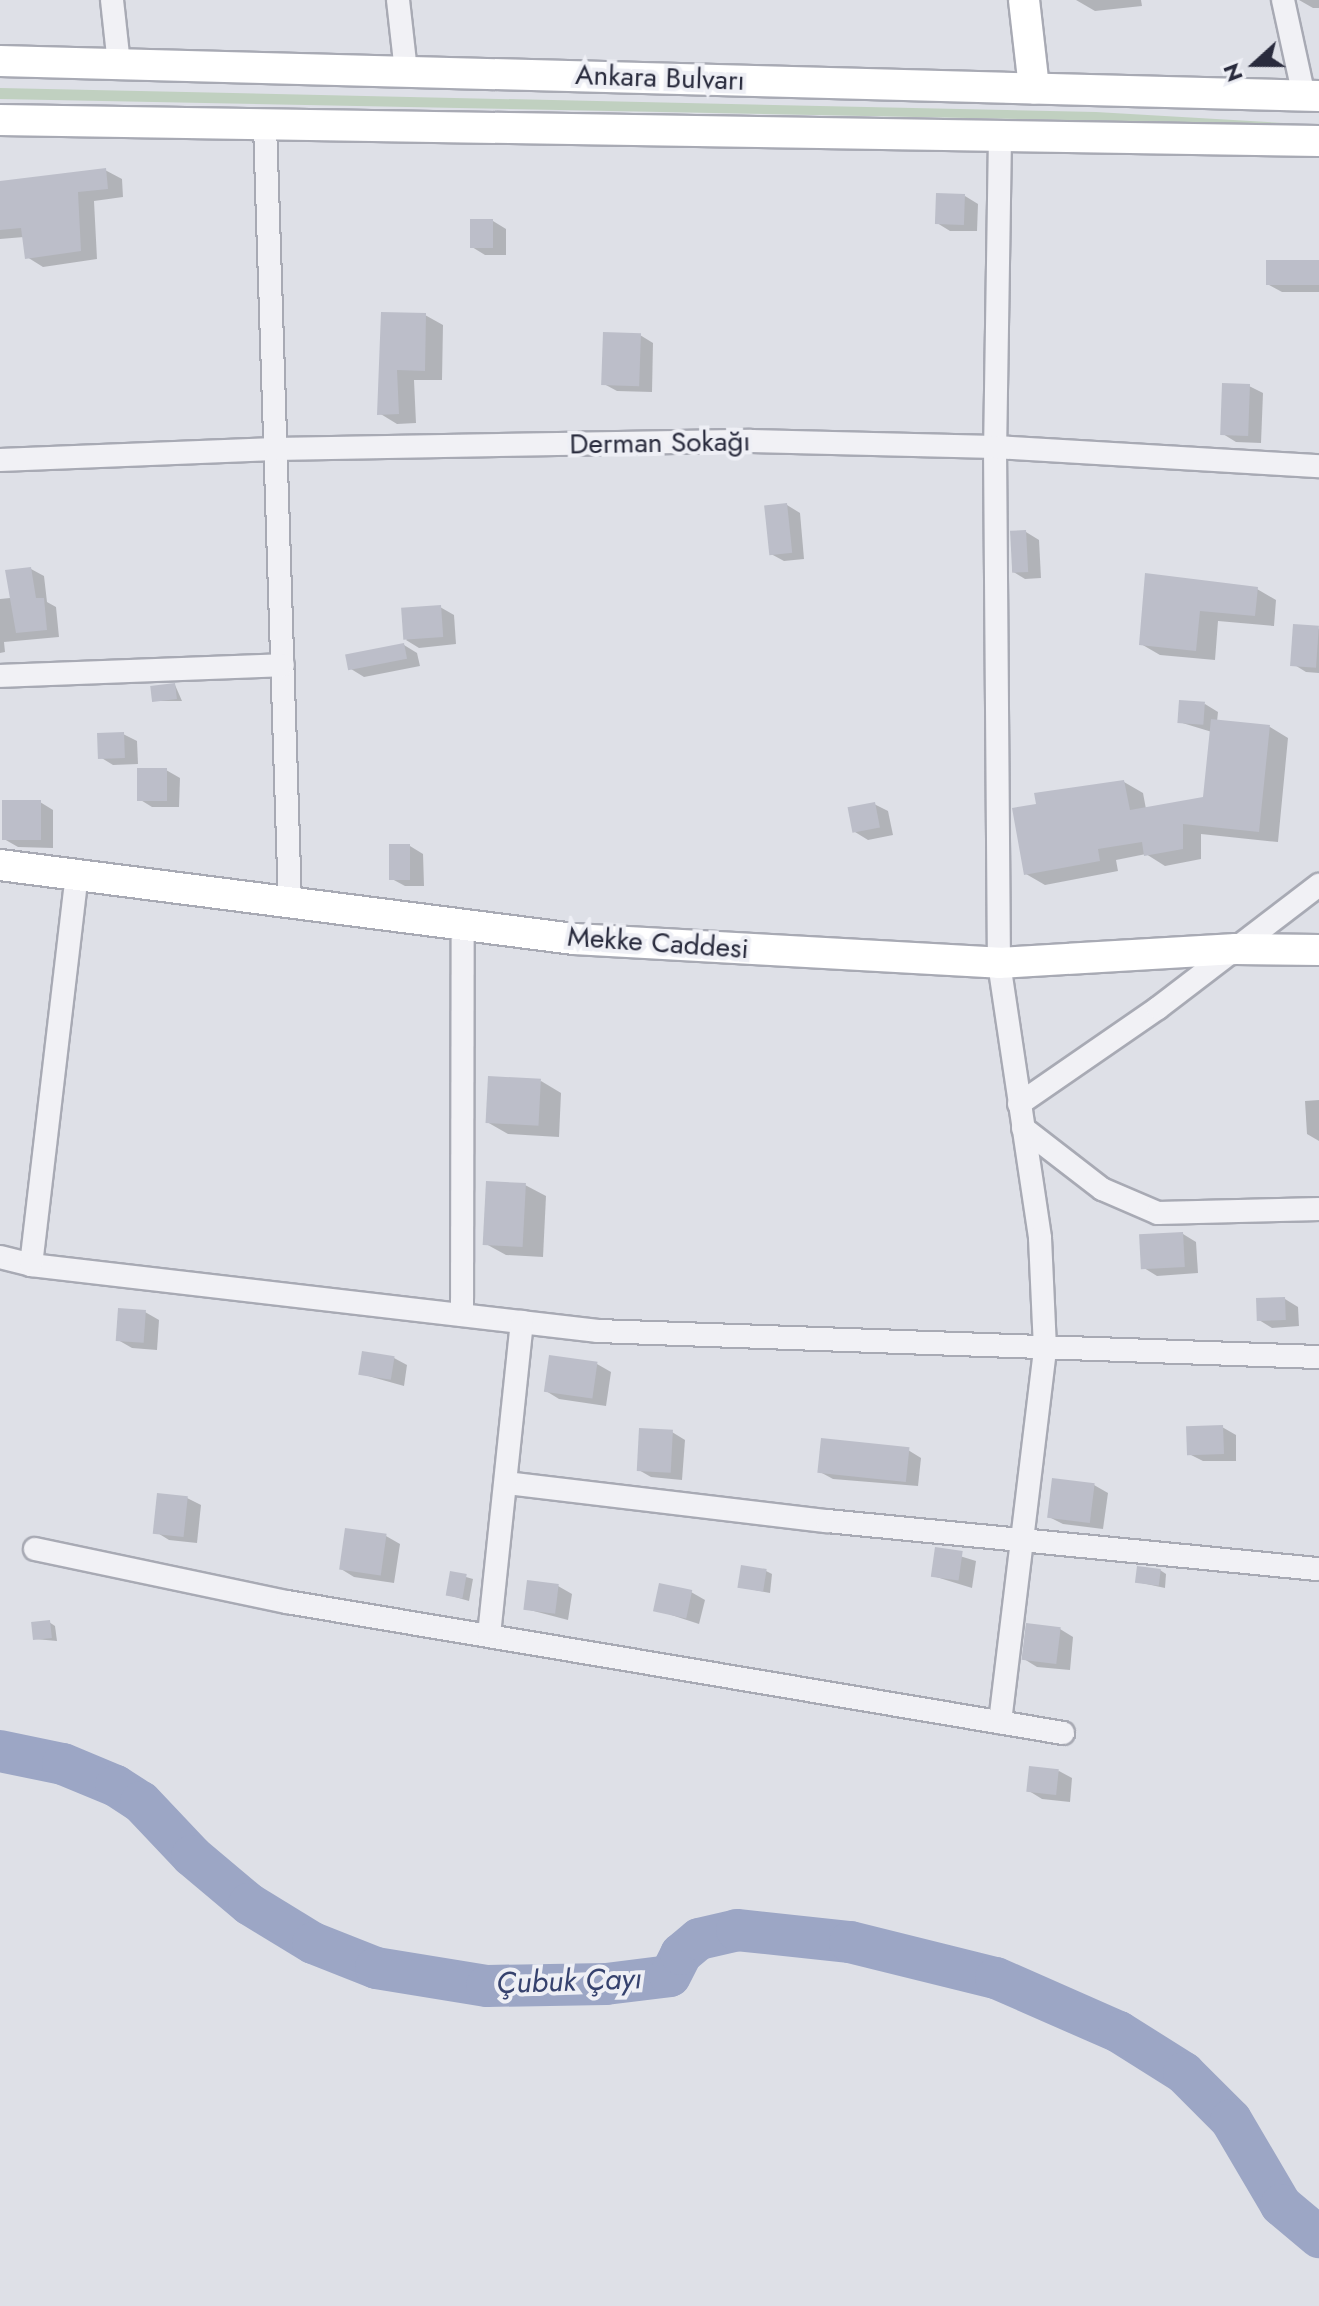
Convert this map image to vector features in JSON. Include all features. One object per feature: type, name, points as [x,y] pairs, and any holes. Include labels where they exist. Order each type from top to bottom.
[{"type":"main road","points":[[1024,0],[1034,88]]},
{"type":"main road","name":"Ankara Bulvarı","points":[[0,61],[1311,96]]},
{"type":"main road","name":"Ankara Bulvarı","points":[[0,120],[1319,141]]},
{"type":"main road","name":"Mekke Caddesi","points":[[0,865],[574,939],[999,963],[1236,949],[1319,950]]},
{"type":"street","points":[[112,0],[119,64]]},
{"type":"street","points":[[398,0],[406,71]]},
{"type":"street","points":[[1283,0],[1311,96]]},
{"type":"street","points":[[265,125],[290,902]]},
{"type":"street","points":[[1000,136],[995,447],[999,963],[1040,1238],[1045,1350],[1025,1540],[1000,1722]]},
{"type":"street","name":"Derman Sokağı","points":[[0,460],[275,449],[751,441],[995,447],[1319,466]]},
{"type":"street","points":[[0,676],[283,665]]},
{"type":"street","points":[[31,1265],[77,875]]},
{"type":"street","points":[[1019,1104],[1236,949],[1319,885]]},
{"type":"street","points":[[462,1315],[463,925]]},
{"type":"street","points":[[1023,1128],[1102,1189],[1158,1213],[1319,1209]]},
{"type":"street","points":[[0,1257],[31,1265],[598,1331],[1045,1350],[1319,1357]]},
{"type":"street","points":[[489,1635],[522,1322]]},
{"type":"street","points":[[506,1483],[1319,1569]]},
{"type":"street","points":[[35,1549],[287,1602],[1063,1733]]},
{"type":"green space","points":[[0,88],[1096,112],[1319,125],[0,99]]},
{"type":"building","points":[[106,168],[108,189],[78,192],[81,251],[25,259],[21,228],[0,230],[0,181]]},
{"type":"building","points":[[936,193],[965,194],[964,225],[935,224]]},
{"type":"building","points":[[470,219],[493,219],[493,248],[470,248]]},
{"type":"building","points":[[1266,260],[1319,260],[1319,285],[1266,285]]},
{"type":"building","points":[[381,312],[426,313],[425,371],[397,370],[399,414],[377,415]]},
{"type":"building","points":[[603,332],[641,333],[639,386],[601,385]]},
{"type":"building","points":[[1222,383],[1250,384],[1248,436],[1220,435]]},
{"type":"building","points":[[787,503],[792,553],[769,555],[764,505]]},
{"type":"building","points":[[1026,530],[1028,572],[1012,573],[1010,531]]},
{"type":"building","points":[[31,567],[36,598],[44,598],[47,630],[16,633],[5,570]]},
{"type":"building","points":[[1145,573],[1258,587],[1255,616],[1200,611],[1196,651],[1139,645]]},
{"type":"building","points":[[441,605],[443,637],[403,640],[401,608]]},
{"type":"building","points":[[1293,624],[1319,626],[1316,668],[1290,666]]},
{"type":"building","points":[[404,643],[407,659],[348,670],[345,654]]},
{"type":"building","points":[[175,683],[177,699],[152,702],[150,686]]},
{"type":"building","points":[[1179,700],[1205,702],[1203,725],[1177,723]]},
{"type":"building","points":[[1211,719],[1270,725],[1259,832],[1183,824],[1183,849],[1144,856],[1142,842],[1098,849],[1100,861],[1024,875],[1012,808],[1036,804],[1034,793],[1124,780],[1130,810],[1203,797]]},
{"type":"building","points":[[124,732],[125,758],[98,759],[97,733]]},
{"type":"building","points":[[137,768],[167,768],[167,801],[137,801]]},
{"type":"building","points":[[2,800],[41,800],[41,840],[2,840]]},
{"type":"building","points":[[875,802],[880,828],[852,833],[848,807]]},
{"type":"building","points":[[389,844],[410,844],[410,880],[389,880]]},
{"type":"building","points":[[488,1076],[541,1079],[538,1126],[486,1123]]},
{"type":"building","points":[[486,1181],[526,1183],[523,1247],[483,1245]]},
{"type":"building","points":[[1183,1232],[1185,1267],[1141,1269],[1139,1234]]},
{"type":"building","points":[[1285,1297],[1286,1320],[1257,1321],[1256,1298]]},
{"type":"building","points":[[118,1308],[146,1310],[144,1343],[116,1341]]},
{"type":"building","points":[[362,1351],[395,1356],[391,1380],[358,1375]]},
{"type":"building","points":[[549,1355],[598,1362],[592,1398],[544,1392]]},
{"type":"building","points":[[1223,1425],[1224,1454],[1187,1455],[1186,1426]]},
{"type":"building","points":[[639,1428],[673,1430],[671,1473],[637,1471]]},
{"type":"building","points":[[821,1438],[910,1447],[906,1482],[817,1473]]},
{"type":"building","points":[[1052,1478],[1095,1483],[1090,1523],[1047,1518]]},
{"type":"building","points":[[157,1493],[188,1496],[184,1537],[153,1534]]},
{"type":"building","points":[[345,1528],[387,1534],[381,1575],[339,1570]]},
{"type":"building","points":[[935,1547],[963,1551],[959,1581],[931,1577]]},
{"type":"building","points":[[741,1565],[767,1569],[763,1592],[737,1588]]},
{"type":"building","points":[[1137,1566],[1161,1569],[1159,1586],[1135,1583]]},
{"type":"building","points":[[450,1571],[467,1574],[462,1599],[446,1596]]},
{"type":"building","points":[[527,1580],[559,1584],[555,1614],[523,1610]]},
{"type":"building","points":[[659,1583],[692,1590],[686,1618],[653,1611]]},
{"type":"building","points":[[50,1620],[52,1638],[33,1640],[31,1622]]},
{"type":"building","points":[[1026,1623],[1061,1627],[1056,1664],[1021,1660]]},
{"type":"building","points":[[1029,1766],[1059,1769],[1056,1795],[1026,1792]]},
{"type":"waterway","name":"Çubuk Çayı","points":[[0,1751],[63,1764],[116,1786],[141,1802],[192,1856],[249,1904],[313,1943],[376,1968],[487,1986],[606,1984],[670,1976],[681,1954],[699,1939],[737,1930],[850,1942],[996,1978],[1119,2032],[1184,2073],[1231,2120],[1281,2205],[1319,2237]]}]
